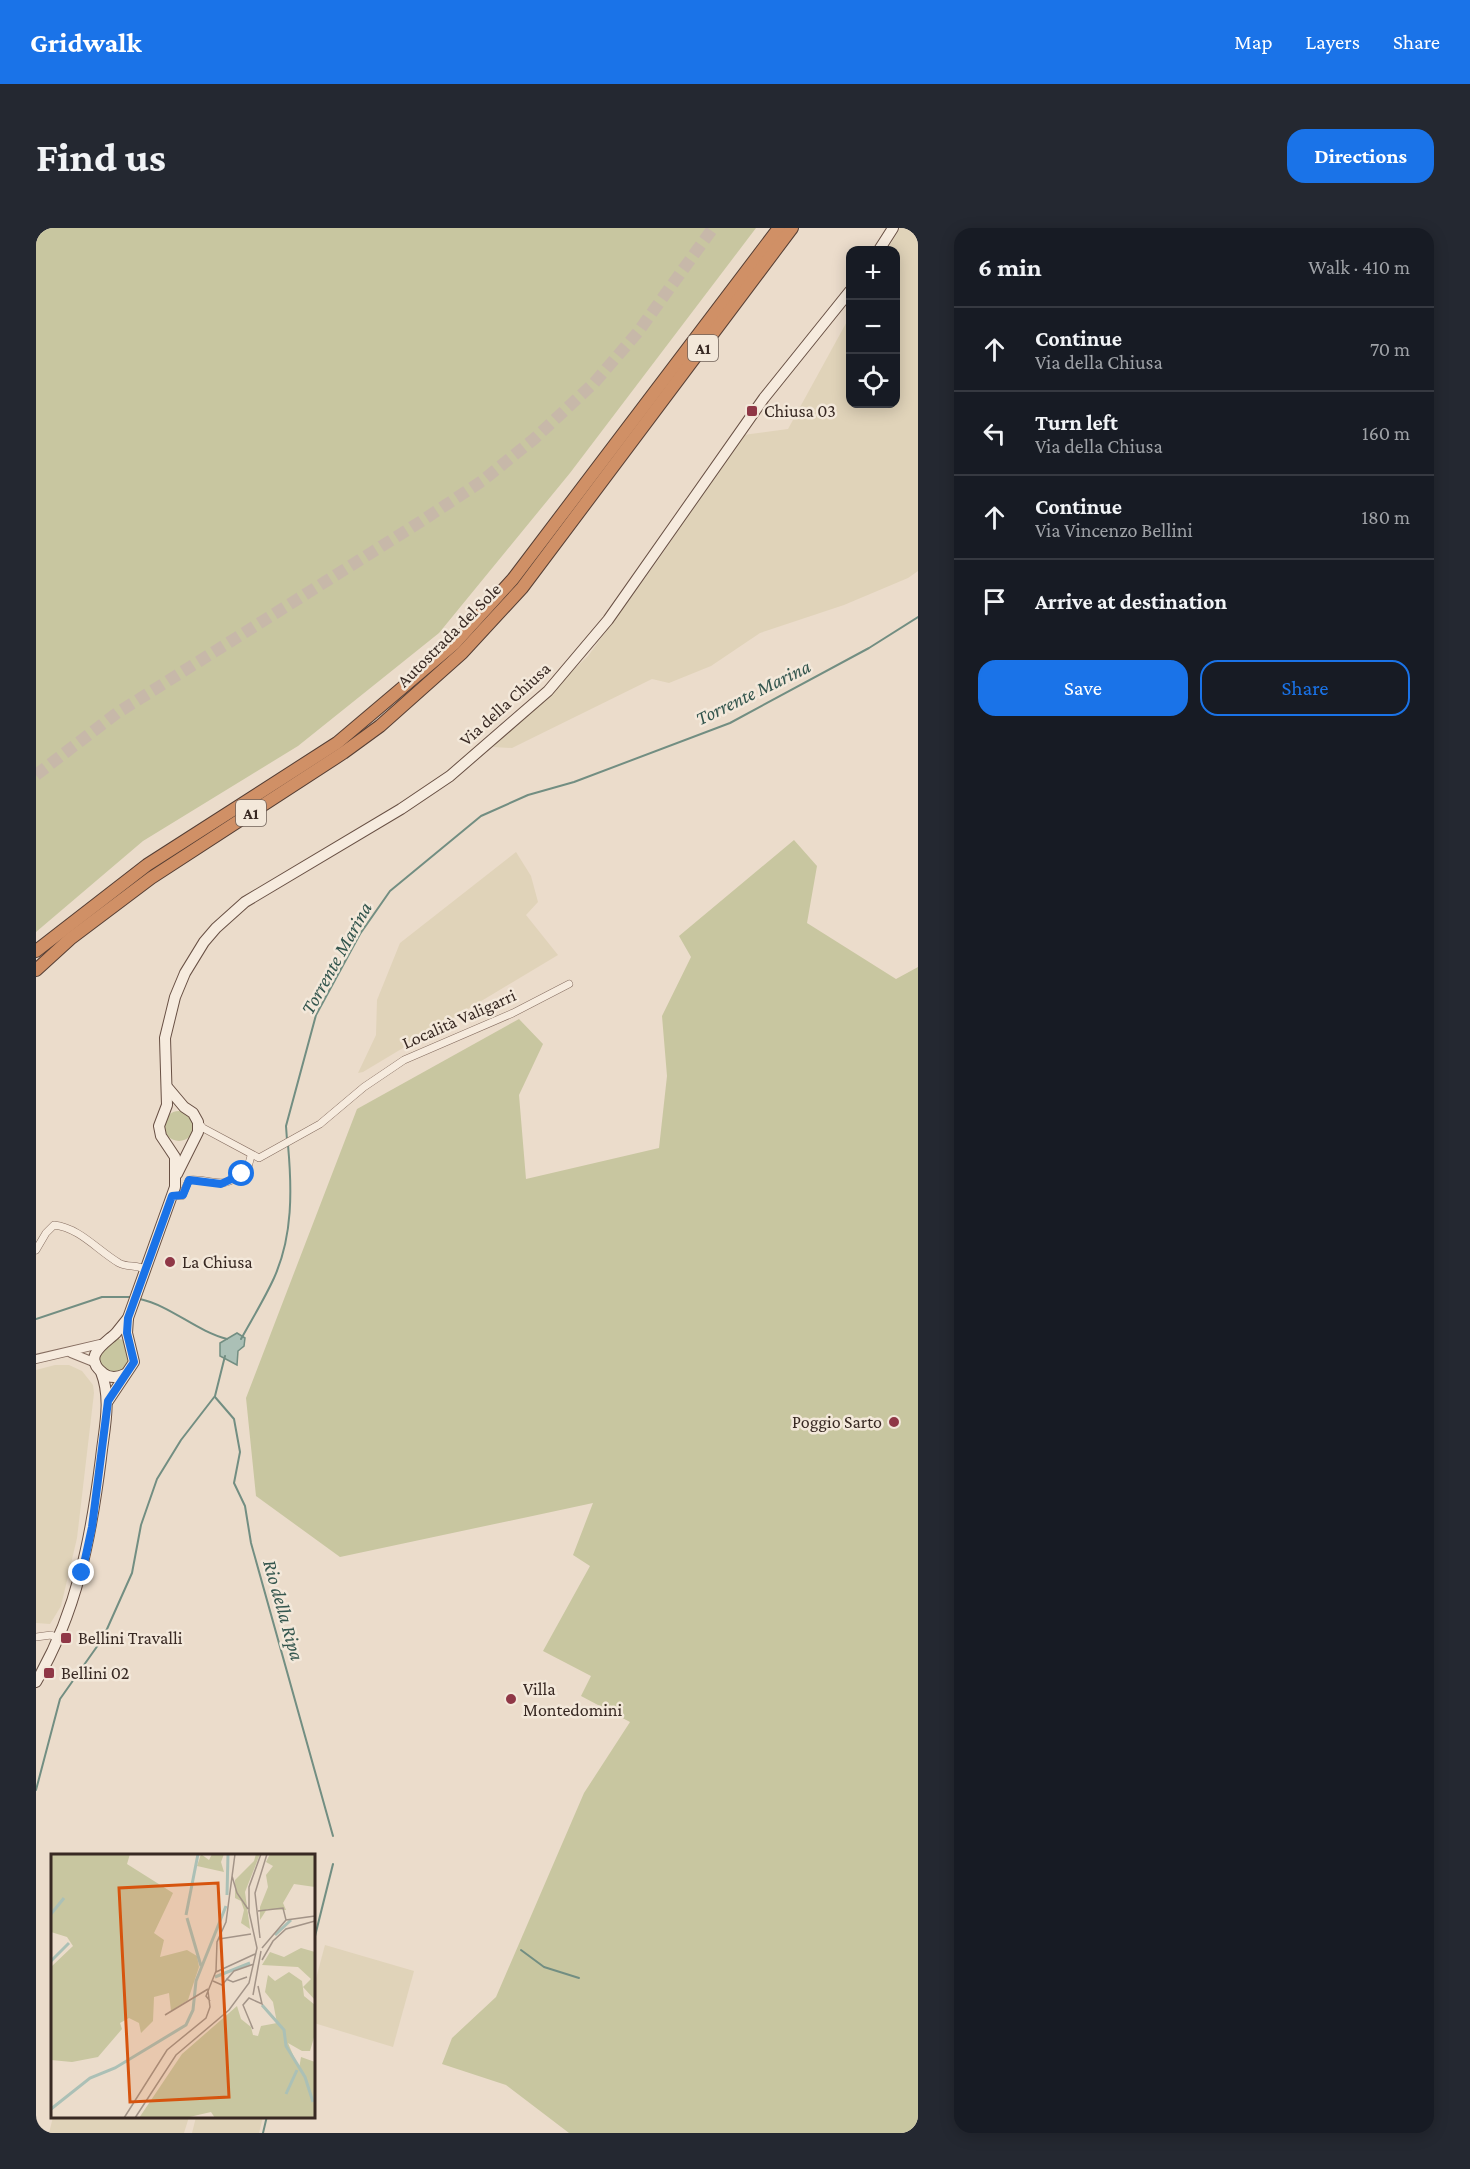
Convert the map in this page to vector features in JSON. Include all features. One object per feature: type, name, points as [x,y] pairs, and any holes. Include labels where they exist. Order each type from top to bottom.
[{"type":"highway","name":"Autostrada del Sole","points":[[36,970],[70,939],[151,878],[371,733],[522,588],[608,464],[779,228]]},
{"type":"highway","name":"Autostrada del Sole","points":[[608,464],[792,228]]},
{"type":"highway","name":"Autostrada del Sole","points":[[36,951],[147,865],[337,743],[458,649]]},
{"type":"main road","points":[[882,246],[893,228]]},
{"type":"main road","name":"Via della Chiusa","points":[[108,1401],[134,1362],[127,1333],[129,1314],[172,1196],[176,1176],[175,1157],[169,1143],[161,1136],[159,1126],[165,1112],[168,1088],[164,1062],[165,1038],[175,997],[185,972],[216,928],[245,902],[401,809],[450,776],[548,691],[608,620],[764,398],[846,296]]},
{"type":"main road","points":[[168,1088],[184,1107],[193,1113],[198,1122]]},
{"type":"main road","points":[[165,1112],[174,1107],[184,1107]]},
{"type":"main road","name":"Via della Chiusa","points":[[176,1176],[194,1139],[198,1122]]},
{"type":"main road","points":[[169,1143],[178,1146],[194,1139]]},
{"type":"main road","name":"Via della Chiusa","points":[[105,1342],[129,1314]]},
{"type":"main road","points":[[36,1682],[59,1639],[88,1549],[108,1401],[95,1353],[105,1342],[124,1340],[131,1347]]},
{"type":"main road","points":[[98,1368],[115,1377],[125,1374]]},
{"type":"street","name":"Località Valigarri","points":[[251,1156],[264,1155],[309,1131],[404,1060],[513,1013],[569,984]]},
{"type":"street","points":[[172,1196],[183,1195],[189,1180],[215,1185],[227,1182],[249,1167],[251,1156],[198,1122]]},
{"type":"street","points":[[194,1139],[212,1133]]},
{"type":"street","points":[[36,1250],[46,1233],[54,1225],[66,1226],[122,1264],[138,1265],[146,1270]]},
{"type":"street","points":[[36,1359],[105,1342]]},
{"type":"street","points":[[68,1352],[98,1368]]},
{"type":"street","points":[[36,1637],[51,1635],[59,1639]]},
{"type":"shaded area","points":[[36,228],[756,228],[570,473],[439,633],[298,746],[143,841],[36,932]]},
{"type":"shaded area","points":[[900,228],[918,228],[918,571],[908,578],[844,605],[760,633],[711,666],[669,683],[652,679],[512,748],[493,747],[588,656],[658,560],[743,435],[788,429],[846,323],[846,408],[900,408],[900,246],[889,246]]},
{"type":"shaded area","points":[[794,840],[817,866],[807,923],[896,979],[918,967],[918,2133],[569,2133],[506,2085],[442,2064],[452,2038],[496,1997],[584,1793],[630,1722],[581,1696],[591,1676],[543,1651],[590,1566],[573,1555],[593,1503],[340,1557],[256,1496],[246,1398],[357,1109],[519,1019],[543,1044],[519,1095],[526,1179],[659,1148],[667,1076],[662,1016],[691,957],[679,936]]},
{"type":"shaded area","points":[[516,852],[531,876],[538,902],[526,915],[558,955],[358,1073],[376,1035],[377,1000],[400,943]]},
{"type":"shaded area","points":[[179,1111],[190,1115],[194,1126],[190,1137],[179,1141],[168,1137],[164,1126],[168,1115]]},
{"type":"shaded area","points":[[237,1333],[245,1338],[244,1346],[238,1351],[237,1365],[220,1356],[220,1343]]},
{"type":"shaded area","points":[[114,1338],[124,1340],[133,1352],[125,1374],[101,1372],[97,1348]]},
{"type":"shaded area","points":[[55,1365],[69,1365],[82,1371],[93,1385],[94,1393],[77,1538],[61,1606],[50,1624],[36,1623],[36,1370]]},
{"type":"shaded area","points":[[325,1945],[414,1971],[393,2047],[315,2023],[315,1982]]},
{"type":"shaded area","points":[[53,2118],[189,2118],[184,2133],[49,2133]]},
{"type":"shaded area","points":[[196,2118],[263,2118],[259,2133],[192,2133]]},
{"type":"waterway","name":"Torrente Marina","points":[[287,1140],[286,1126],[316,1015],[360,934],[390,891],[481,816],[528,795],[574,782],[730,723],[869,648],[918,617]]},
{"type":"waterway","name":"Torrente Marina","points":[[241,1339],[274,1278],[285,1246],[290,1212],[288,1145]]},
{"type":"waterway","points":[[36,1319],[102,1297],[131,1297]]},
{"type":"waterway","points":[[140,1299],[162,1307],[227,1339]]},
{"type":"waterway","name":"Torrente Marina","points":[[36,1790],[60,1699],[103,1638],[132,1573],[141,1525],[157,1479],[181,1440],[215,1396],[225,1356]]},
{"type":"waterway","name":"Rio della Ripa","points":[[215,1397],[234,1419],[240,1452],[234,1483],[245,1506],[251,1543],[333,1836]]},
{"type":"waterway","name":"Rio della Ripa","points":[[315,1936],[333,1864]]},
{"type":"waterway","points":[[521,1950],[544,1967],[579,1978]]},
{"type":"waterway","name":"Rio della Ripa","points":[[263,2133],[267,2118]]},
{"type":"tunnel","points":[[36,775],[117,713],[420,522],[482,481],[534,439],[594,383],[638,332],[713,228]]},
{"type":"place","name":"Chiusa 03","points":[[752,411]]},
{"type":"place","name":"La Chiusa","points":[[170,1262]]},
{"type":"place","name":"Poggio Sarto","points":[[894,1422]]},
{"type":"place","name":"Bellini Travalli","points":[[66,1638]]},
{"type":"place","name":"Bellini 02","points":[[49,1673]]},
{"type":"place","name":"Villa Montedomini","points":[[511,1699]]},
{"type":"route","points":[[82,1573],[92,1527],[108,1401],[117,1384],[134,1362],[127,1333],[128,1318],[172,1196],[183,1195],[189,1180],[215,1185],[242,1174]]}]
